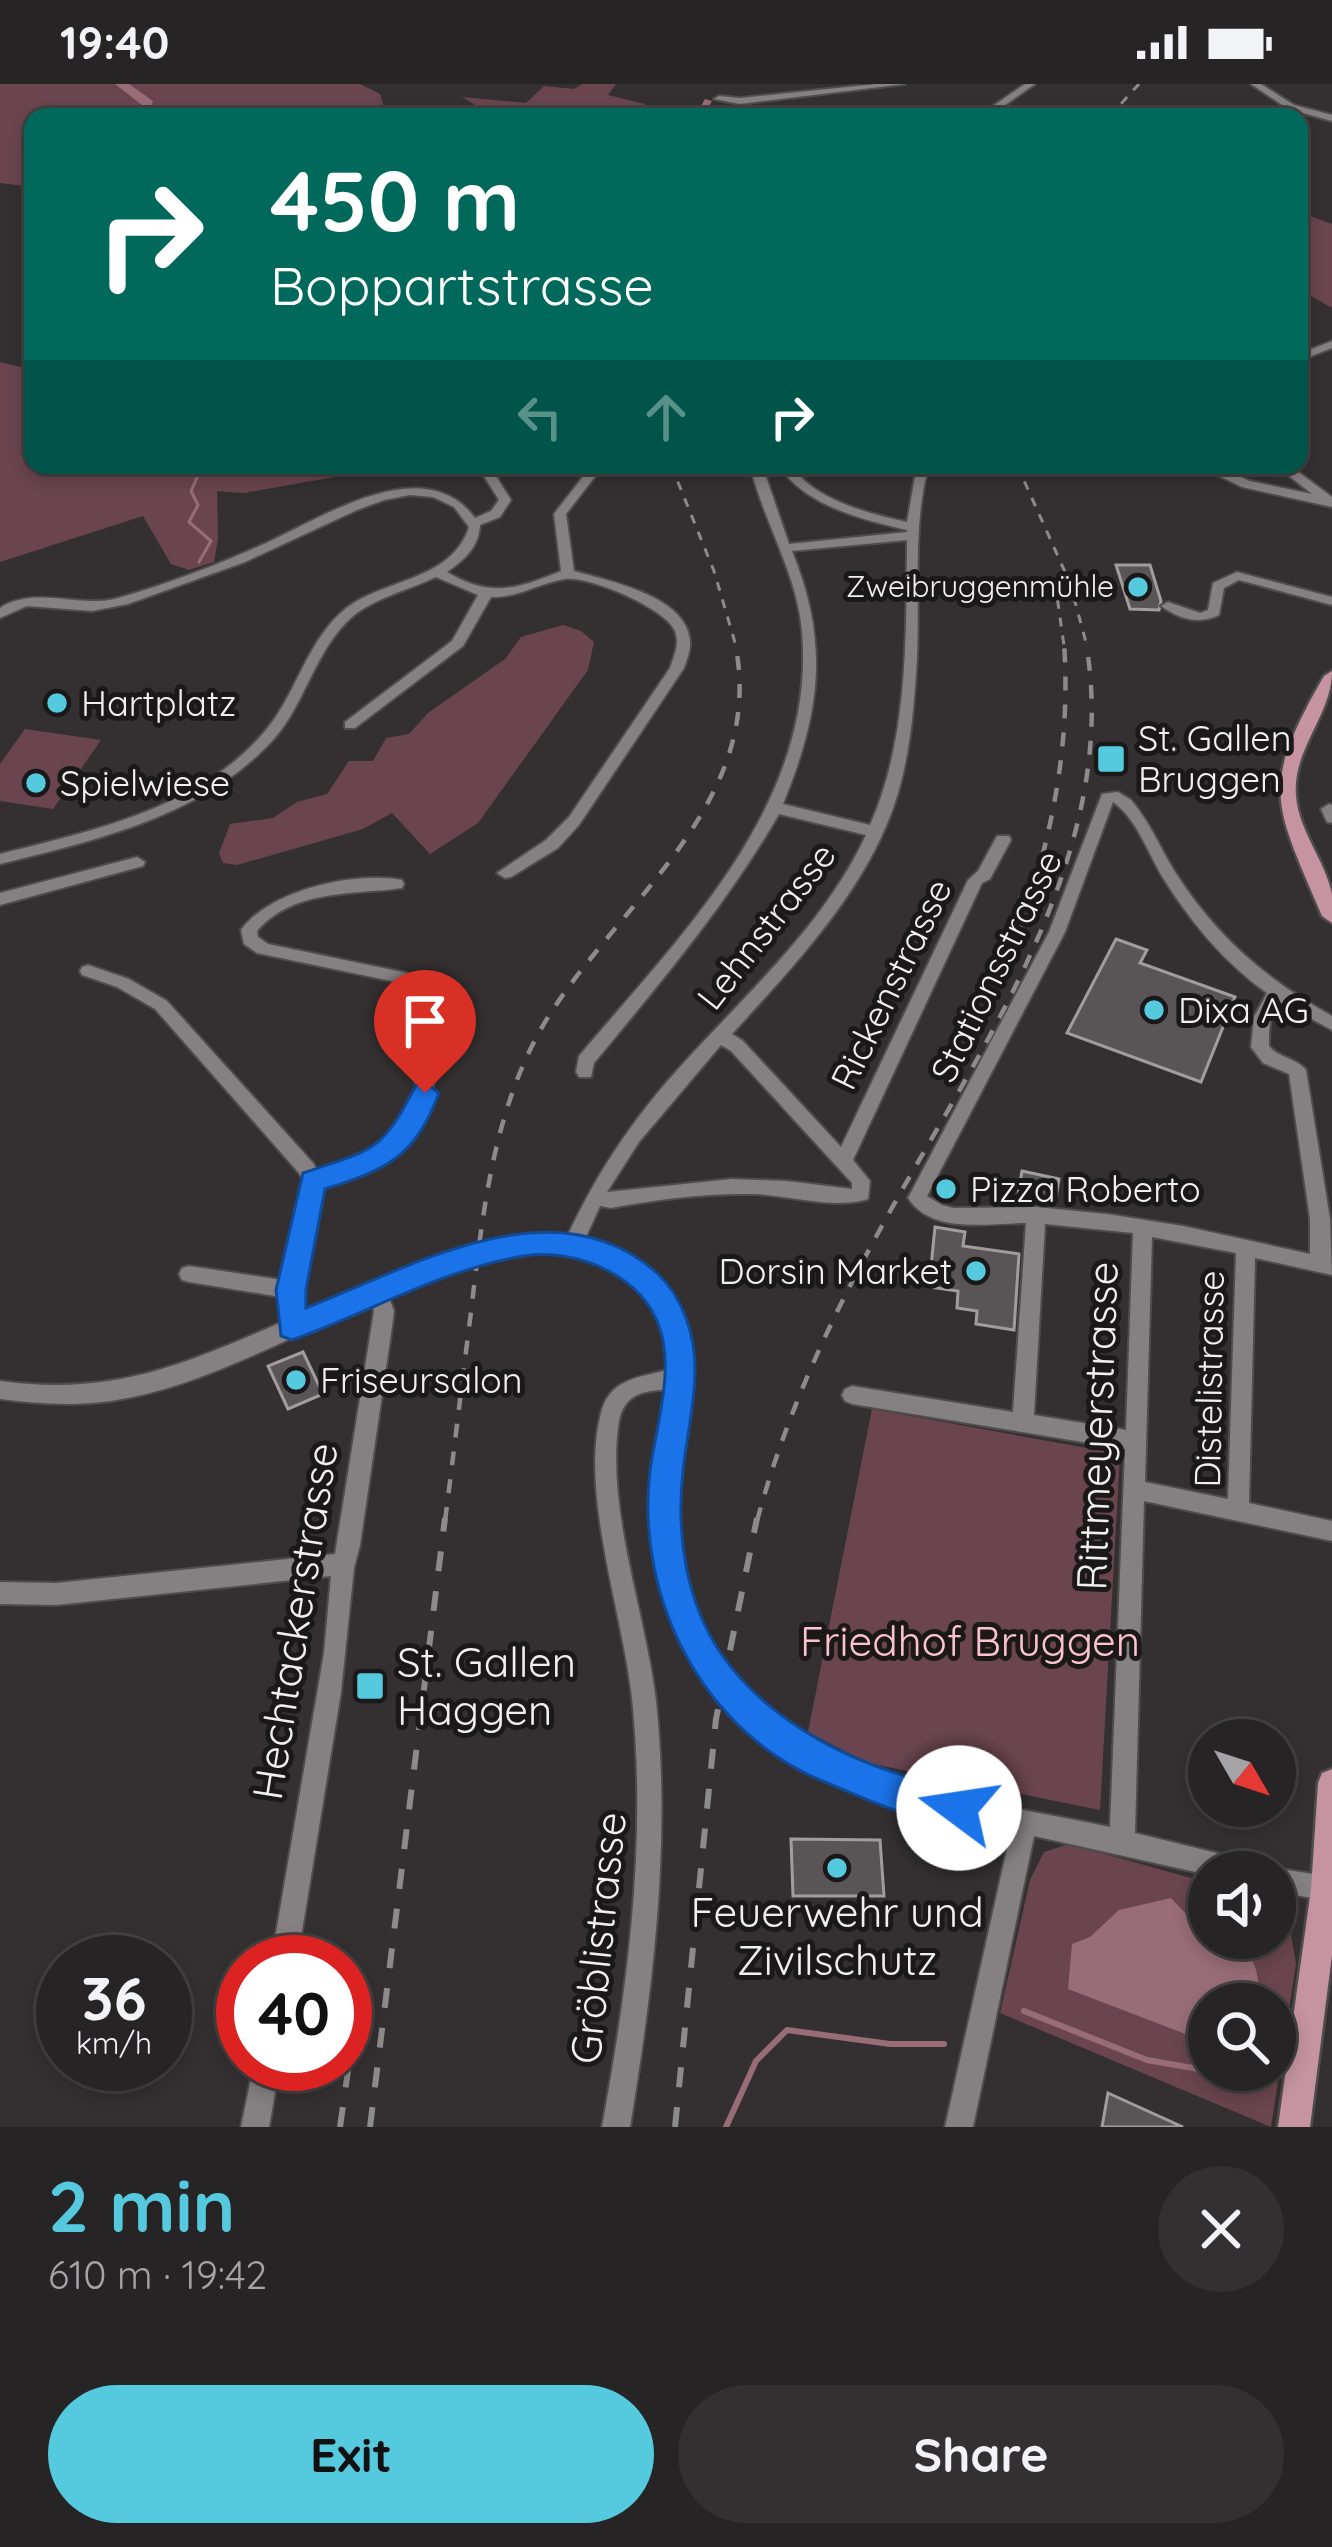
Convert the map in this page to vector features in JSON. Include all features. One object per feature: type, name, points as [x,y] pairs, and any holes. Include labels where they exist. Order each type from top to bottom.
[{"type":"main road","points":[[1332,676],[1301,732],[1285,786],[1287,810],[1332,916]]},
{"type":"main road","points":[[1307,865],[1306,876],[1332,937]]},
{"type":"main road","points":[[1294,2127],[1323,1984],[1332,1783]]},
{"type":"street","points":[[718,99],[759,100],[902,84]]},
{"type":"street","points":[[995,108],[1031,84]]},
{"type":"street","points":[[1255,84],[1285,108]]},
{"type":"street","points":[[473,523],[496,514],[505,500],[489,474]]},
{"type":"street","points":[[568,573],[560,514],[591,474]]},
{"type":"street","points":[[585,1072],[585,1061],[732,879],[777,808],[801,728],[811,658],[805,609],[759,474]]},
{"type":"street","points":[[790,474],[813,492],[914,531]]},
{"type":"street","name":"Lehnstrasse","points":[[573,1244],[616,1159],[817,926],[876,832],[891,784],[909,684],[920,474]]},
{"type":"street","points":[[1223,474],[1246,484],[1331,503]]},
{"type":"street","points":[[1293,474],[1331,503]]},
{"type":"street","points":[[0,614],[38,598],[102,607],[120,604],[248,556],[379,495],[434,496],[460,507],[473,523]]},
{"type":"street","points":[[0,859],[143,816],[222,776],[271,734],[340,620],[368,599],[436,571],[468,547],[473,523]]},
{"type":"street","points":[[784,548],[914,531]]},
{"type":"street","points":[[436,571],[485,595],[519,592],[568,573],[670,612],[686,633],[686,650],[568,829],[505,873]]},
{"type":"street","points":[[1168,607],[1201,618],[1214,612],[1218,586],[1237,576],[1332,601]]},
{"type":"street","points":[[350,725],[458,643],[485,595]]},
{"type":"street","name":"Stationsstrasse","points":[[1036,1215],[944,1214],[927,1209],[917,1198],[1057,932],[1106,798],[1118,797],[1128,804],[1182,895],[1223,951],[1278,993],[1332,1024]]},
{"type":"street","points":[[777,808],[876,832]]},
{"type":"street","name":"Rickenstrasse","points":[[843,1161],[976,880],[985,875],[1003,840]]},
{"type":"street","points":[[0,899],[137,862]]},
{"type":"street","points":[[313,1181],[380,1157],[412,1126],[425,1093],[426,1003],[420,991],[401,977],[263,949],[250,940],[249,930],[261,915],[335,888],[396,884]]},
{"type":"street","points":[[88,971],[123,983],[160,1006],[284,1142],[313,1181],[291,1290],[292,1327]]},
{"type":"street","points":[[1023,1422],[1036,1215],[1143,1227],[1326,1266],[1297,1070],[1269,1058],[1260,1047],[1261,1018],[1268,1001],[1278,993]]},
{"type":"street","points":[[594,1197],[611,1200],[719,1183],[765,1184],[852,1197],[860,1194],[861,1181],[737,1046],[722,1036]]},
{"type":"street","name":"Rittmeyerstrasse","points":[[1122,1842],[1143,1227]]},
{"type":"street","points":[[0,1390],[44,1396],[135,1387],[217,1360],[500,1248],[573,1244],[617,1260],[653,1288],[675,1325],[679,1381],[666,1477],[668,1561],[689,1631],[723,1685],[762,1724],[826,1764],[902,1794],[1188,1858]]},
{"type":"street","name":"Distelistrasse","points":[[1238,1510],[1246,1249]]},
{"type":"street","points":[[189,1274],[291,1290]]},
{"type":"street","name":"Hechtackerstrasse","points":[[288,1935],[335,1654],[344,1583],[340,1564],[349,1546],[382,1327],[378,1294]]},
{"type":"street","name":"Gröblistrasse","points":[[616,2127],[644,1948],[652,1824],[645,1701],[606,1445],[613,1405],[622,1391],[644,1381],[679,1381]]},
{"type":"street","points":[[852,1395],[1134,1441]]},
{"type":"street","points":[[1133,1489],[1332,1532]]},
{"type":"street","points":[[0,1593],[56,1594],[340,1564]]},
{"type":"street","points":[[959,2127],[1025,1822]]},
{"type":"street","points":[[1296,1884],[1329,1889]]},
{"type":"street","points":[[255,2127],[262,2091]]},
{"type":"green space","points":[[0,84],[360,84],[380,94],[384,108],[24,108],[24,186],[0,183]]},
{"type":"green space","points":[[582,84],[616,84],[608,95],[646,108],[480,108],[462,97],[526,103],[544,86],[574,89]]},
{"type":"green space","points":[[1308,215],[1332,224],[1332,308],[1308,294]]},
{"type":"green space","points":[[0,362],[24,368],[24,474],[333,474],[244,493],[217,491],[214,562],[189,570],[171,564],[143,516],[0,562]]},
{"type":"green space","points":[[563,625],[594,642],[588,670],[478,823],[430,854],[392,813],[363,829],[237,865],[223,863],[219,853],[230,824],[273,818],[297,802],[327,794],[349,761],[373,761],[386,738],[409,734],[428,713],[505,659],[521,637]]},
{"type":"green space","name":"Spielwiese","points":[[25,729],[101,740],[53,809],[0,801],[0,764]]},
{"type":"green space","name":"Friedhof Bruggen","points":[[872,1409],[1120,1454],[1100,1810],[868,1763],[808,1732]]},
{"type":"green space","points":[[1069,1844],[1188,1877],[1188,1959],[1295,1959],[1293,1983],[1188,1983],[1188,2091],[1277,2091],[1271,2127],[1000,2013],[1030,1880],[1044,1852]]},
{"type":"shaded area","points":[[1171,1898],[1188,1916],[1188,1959],[1251,1959],[1258,1983],[1188,1983],[1188,2035],[1068,1989],[1072,1944],[1090,1937],[1119,1910]]},
{"type":"building","name":"Zweibruggenmühle","points":[[1116,565],[1150,565],[1161,601],[1159,610],[1130,609]]},
{"type":"building","name":"Dixa AG","points":[[1116,939],[1147,950],[1140,963],[1235,997],[1201,1082],[1067,1033]]},
{"type":"building","points":[[1022,1171],[1059,1179],[1055,1203],[1018,1195]]},
{"type":"building","name":"Dorsin Market","points":[[935,1227],[965,1232],[963,1246],[1019,1254],[1014,1330],[976,1324],[977,1311],[957,1308],[958,1291],[929,1287]]},
{"type":"building","name":"Friseursalon","points":[[303,1352],[323,1394],[288,1409],[268,1366]]},
{"type":"building","name":"Feuerwehr und Zivilschutz","points":[[791,1839],[880,1840],[884,1896],[793,1896]]},
{"type":"building","points":[[1108,2093],[1183,2127],[1102,2127]]},
{"type":"waterway","points":[[121,84],[149,104],[147,108]]},
{"type":"waterway","points":[[704,108],[708,101]]},
{"type":"waterway","points":[[199,474],[191,491],[198,505],[189,522],[211,541],[199,562]]},
{"type":"waterway","points":[[1024,2011],[1147,2060],[1188,2067]]},
{"type":"waterway","points":[[726,2127],[756,2061],[787,2030],[890,2044],[944,2044]]},
{"type":"railway","points":[[1117,108],[1139,84]]},
{"type":"railway","points":[[675,474],[714,571],[736,646]]},
{"type":"railway","points":[[1021,474],[1070,583],[1087,646]]},
{"type":"railway","points":[[1055,582],[1064,646]]},
{"type":"railway","points":[[445,1521],[481,1235],[494,1158],[516,1083],[550,1014],[683,843],[710,798],[730,750],[739,699],[735,643]]},
{"type":"railway","points":[[1008,963],[1054,806],[1064,726],[1064,643]]},
{"type":"railway","points":[[757,1521],[780,1446],[824,1339],[995,1026],[1061,877],[1082,801],[1092,723],[1086,643]]},
{"type":"railway","points":[[370,2127],[445,1518]]},
{"type":"railway","points":[[675,2127],[716,1719],[757,1518]]},
{"type":"railway","points":[[340,2127],[345,2091]]},
{"type":"place","name":"Zweibruggenmühle","points":[[1138,587]]},
{"type":"place","name":"Hartplatz","points":[[57,703]]},
{"type":"place","name":"St. Gallen Bruggen","points":[[1111,759]]},
{"type":"place","name":"Spielwiese","points":[[36,783]]},
{"type":"place","name":"Dixa AG","points":[[1154,1010]]},
{"type":"place","name":"Pizza Roberto","points":[[946,1189]]},
{"type":"place","name":"Dorsin Market","points":[[976,1271]]},
{"type":"place","name":"Friseursalon","points":[[296,1380]]},
{"type":"place","name":"St. Gallen Haggen","points":[[370,1686]]},
{"type":"place","name":"Feuerwehr und Zivilschutz","points":[[837,1868]]},
{"type":"route","points":[[425,1093],[419,1115],[391,1149],[363,1166],[313,1181],[291,1290],[292,1327],[468,1257],[528,1243],[588,1247],[632,1269],[653,1288],[675,1325],[680,1371],[664,1525],[676,1597],[710,1668],[742,1706],[784,1741],[869,1783],[959,1808]]}]
